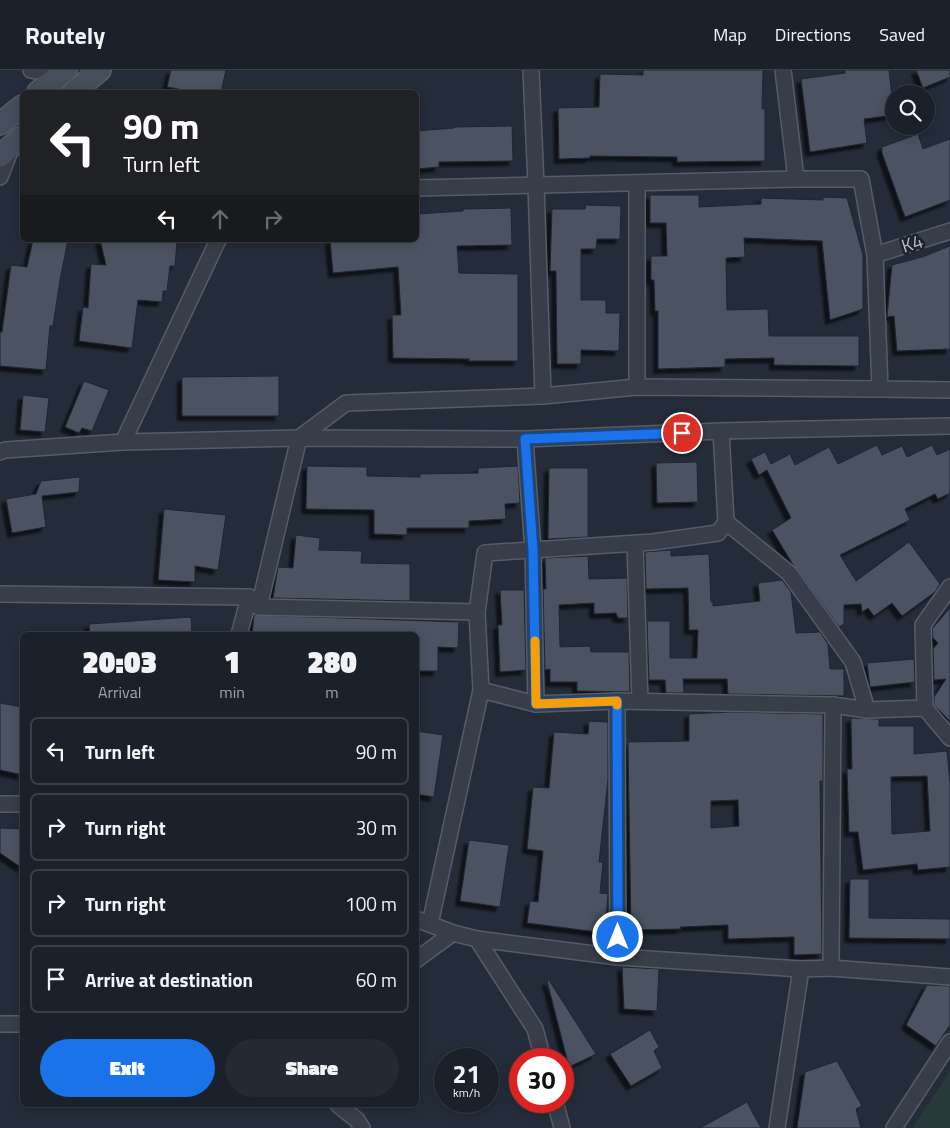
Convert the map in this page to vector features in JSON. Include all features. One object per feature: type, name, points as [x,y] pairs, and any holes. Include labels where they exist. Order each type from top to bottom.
[{"type":"main road","points":[[41,90],[66,70]]},
{"type":"main road","points":[[76,90],[100,70]]},
{"type":"main road","points":[[0,124],[20,108]]},
{"type":"street","points":[[31,70],[44,72],[46,70]]},
{"type":"street","points":[[531,70],[543,396]]},
{"type":"street","points":[[783,70],[796,178]]},
{"type":"street","points":[[0,178],[12,146]]},
{"type":"street","points":[[419,188],[796,178],[861,179],[875,255],[880,389]]},
{"type":"street","points":[[637,183],[637,387]]},
{"type":"street","name":"K4","points":[[875,255],[950,230]]},
{"type":"street","points":[[123,442],[217,242]]},
{"type":"street","points":[[240,632],[254,602],[299,438],[346,403],[543,396],[637,387],[950,390]]},
{"type":"street","points":[[2,449],[123,442],[299,438],[525,439],[721,431],[950,426]]},
{"type":"street","points":[[721,431],[726,522],[718,533],[635,544],[485,553],[477,612],[481,690],[423,921],[453,933],[477,939],[618,957],[801,969],[832,968],[950,977]]},
{"type":"street","points":[[525,439],[533,551],[536,704]]},
{"type":"street","points":[[726,522],[788,573],[853,662],[867,710]]},
{"type":"street","points":[[635,544],[640,702]]},
{"type":"street","points":[[947,591],[922,625],[925,708],[950,738]]},
{"type":"street","points":[[0,594],[254,602],[477,612]]},
{"type":"street","points":[[481,690],[536,704],[617,701],[833,705],[867,710],[925,708]]},
{"type":"street","points":[[617,701],[618,957]]},
{"type":"street","points":[[832,968],[833,705]]},
{"type":"street","points":[[0,804],[20,804]]},
{"type":"street","points":[[419,958],[453,933]]},
{"type":"street","points":[[477,939],[535,1029],[541,1048]]},
{"type":"street","points":[[777,1128],[801,969]]},
{"type":"street","points":[[0,1024],[20,1024]]},
{"type":"street","points":[[894,1128],[950,1042]]},
{"type":"street","points":[[341,1107],[357,1120],[362,1128]]},
{"type":"street","points":[[558,1113],[562,1128]]},
{"type":"shaded area","points":[[950,1071],[950,1128],[912,1128]]},
{"type":"building","points":[[171,70],[226,70],[221,90],[184,90],[167,87]]},
{"type":"building","points":[[643,70],[763,70],[762,109],[765,109],[765,161],[677,162],[677,157],[590,156],[590,158],[559,159],[558,108],[599,107],[600,74],[643,75]]},
{"type":"building","points":[[845,70],[889,70],[891,85],[885,85],[885,116],[864,119],[867,143],[810,152],[801,79],[845,73]]},
{"type":"building","points":[[916,70],[950,70],[950,77],[930,85],[922,85]]},
{"type":"building","points":[[512,126],[513,161],[439,162],[439,167],[419,169],[419,131],[454,127]]},
{"type":"building","points":[[915,135],[918,135],[923,149],[950,139],[950,200],[905,217],[882,153],[882,147]]},
{"type":"building","points":[[650,195],[699,195],[699,207],[761,204],[761,198],[823,200],[823,197],[847,198],[863,255],[863,309],[830,320],[822,241],[744,238],[745,257],[726,258],[727,310],[768,309],[769,336],[859,336],[859,366],[774,365],[774,358],[725,359],[725,367],[658,369],[658,311],[655,311],[654,280],[651,280],[651,256],[667,256],[666,223],[650,223]]},
{"type":"building","points":[[586,205],[621,206],[620,239],[597,239],[596,249],[581,249],[581,300],[606,300],[606,313],[620,313],[619,351],[581,350],[581,364],[557,364],[556,271],[550,271],[552,209],[585,209]]},
{"type":"building","points":[[511,208],[512,245],[457,246],[459,273],[518,274],[518,361],[393,358],[392,315],[401,315],[398,267],[333,273],[330,242],[419,242],[419,214],[463,211],[463,209]]},
{"type":"building","points":[[33,242],[68,242],[53,326],[50,326],[46,370],[0,366],[0,332],[2,332],[11,265],[27,267]]},
{"type":"building","points":[[100,242],[177,242],[175,266],[170,266],[167,291],[163,291],[162,302],[138,300],[132,348],[79,341],[83,307],[88,308],[91,264],[106,265]]},
{"type":"building","points":[[950,246],[950,349],[897,351],[894,316],[887,317],[892,265],[922,257]]},
{"type":"building","points":[[279,376],[279,416],[182,416],[182,377]]},
{"type":"building","points":[[84,381],[109,390],[92,431],[82,428],[79,433],[65,427]]},
{"type":"building","points":[[23,395],[49,398],[45,432],[20,430]]},
{"type":"building","points":[[877,445],[882,455],[902,446],[907,457],[932,445],[937,455],[950,449],[950,493],[938,499],[935,494],[905,509],[910,520],[840,555],[856,581],[909,542],[940,584],[935,592],[902,616],[892,603],[874,616],[868,608],[862,612],[861,604],[844,605],[844,624],[839,627],[792,563],[772,530],[791,518],[767,470],[759,475],[751,459],[765,452],[771,464],[790,454],[795,465],[829,447],[838,464]]},
{"type":"building","points":[[697,462],[698,502],[657,503],[656,463]]},
{"type":"building","points":[[307,466],[367,467],[367,476],[420,477],[420,474],[478,473],[478,468],[518,466],[520,503],[505,504],[506,519],[469,521],[469,528],[407,528],[407,535],[374,534],[374,510],[306,509]]},
{"type":"building","points":[[549,468],[588,468],[588,537],[548,539]]},
{"type":"building","points":[[80,477],[79,492],[42,496],[46,527],[12,533],[6,499],[36,494],[41,481]]},
{"type":"building","points":[[164,509],[226,515],[218,570],[195,566],[195,582],[158,580]]},
{"type":"building","points":[[296,535],[320,538],[319,550],[362,551],[361,563],[410,564],[410,601],[273,598],[278,567],[293,568]]},
{"type":"building","points":[[671,550],[671,556],[709,554],[711,602],[713,602],[713,606],[760,601],[758,583],[782,580],[791,592],[796,633],[820,632],[828,644],[830,669],[844,669],[844,696],[728,694],[727,679],[683,679],[684,693],[666,693],[665,680],[649,680],[647,621],[670,621],[670,658],[697,658],[698,630],[689,630],[688,588],[646,589],[645,552]]},
{"type":"building","points":[[588,556],[589,579],[627,578],[628,618],[618,618],[616,613],[594,614],[594,603],[559,605],[560,647],[590,646],[591,652],[629,652],[630,692],[577,691],[577,682],[550,682],[550,669],[545,670],[543,589],[546,589],[545,558]]},
{"type":"building","points":[[500,590],[524,590],[526,670],[500,672],[498,625],[502,625]]},
{"type":"building","points":[[950,608],[950,721],[934,705],[934,697],[946,679],[934,680],[933,649],[938,643],[933,638],[932,629]]},
{"type":"building","points":[[254,615],[459,622],[458,648],[438,647],[438,671],[419,671],[419,632],[252,632]]},
{"type":"building","points":[[191,617],[192,632],[90,632],[89,624]]},
{"type":"building","points":[[914,659],[915,682],[870,687],[867,663]]},
{"type":"building","points":[[0,703],[20,707],[20,775],[0,770]]},
{"type":"building","points":[[730,712],[823,714],[823,781],[820,781],[822,954],[794,955],[794,937],[728,939],[728,925],[680,927],[681,929],[631,930],[628,742],[689,741],[689,714]],"holes":[[[738,800],[739,826],[711,828],[711,801]]]},
{"type":"building","points":[[851,718],[879,719],[879,726],[914,726],[914,754],[947,751],[950,784],[950,867],[918,870],[917,864],[863,870],[858,832],[849,832],[847,769],[852,769]],"holes":[[[927,776],[930,831],[892,834],[891,777]]]},
{"type":"building","points":[[589,721],[608,722],[608,780],[599,862],[603,862],[600,893],[608,894],[605,933],[527,923],[530,901],[538,902],[543,851],[527,849],[533,787],[549,788],[554,732],[588,734]]},
{"type":"building","points":[[419,731],[443,735],[434,797],[419,794]]},
{"type":"building","points":[[0,828],[20,829],[20,867],[0,853]]},
{"type":"building","points":[[469,840],[509,845],[500,907],[460,901]]},
{"type":"building","points":[[850,879],[869,879],[869,918],[950,919],[950,939],[849,938]]},
{"type":"building","points":[[622,967],[659,969],[657,1011],[624,1009]]},
{"type":"building","points":[[549,980],[596,1054],[574,1065],[574,1048],[564,1048],[547,981]]},
{"type":"building","points":[[927,985],[950,986],[950,1025],[936,1046],[906,1025]]},
{"type":"building","points":[[650,1030],[659,1047],[654,1051],[662,1068],[631,1086],[610,1054]]},
{"type":"building","points":[[837,1061],[862,1106],[856,1109],[861,1128],[797,1128],[805,1072]]},
{"type":"building","points":[[747,1102],[761,1128],[700,1128]]},
{"type":"slow traffic","points":[[535,641],[536,704],[617,701],[617,705]]},
{"type":"route","points":[[618,937],[617,701],[536,704],[533,551],[525,439],[682,433]]}]
